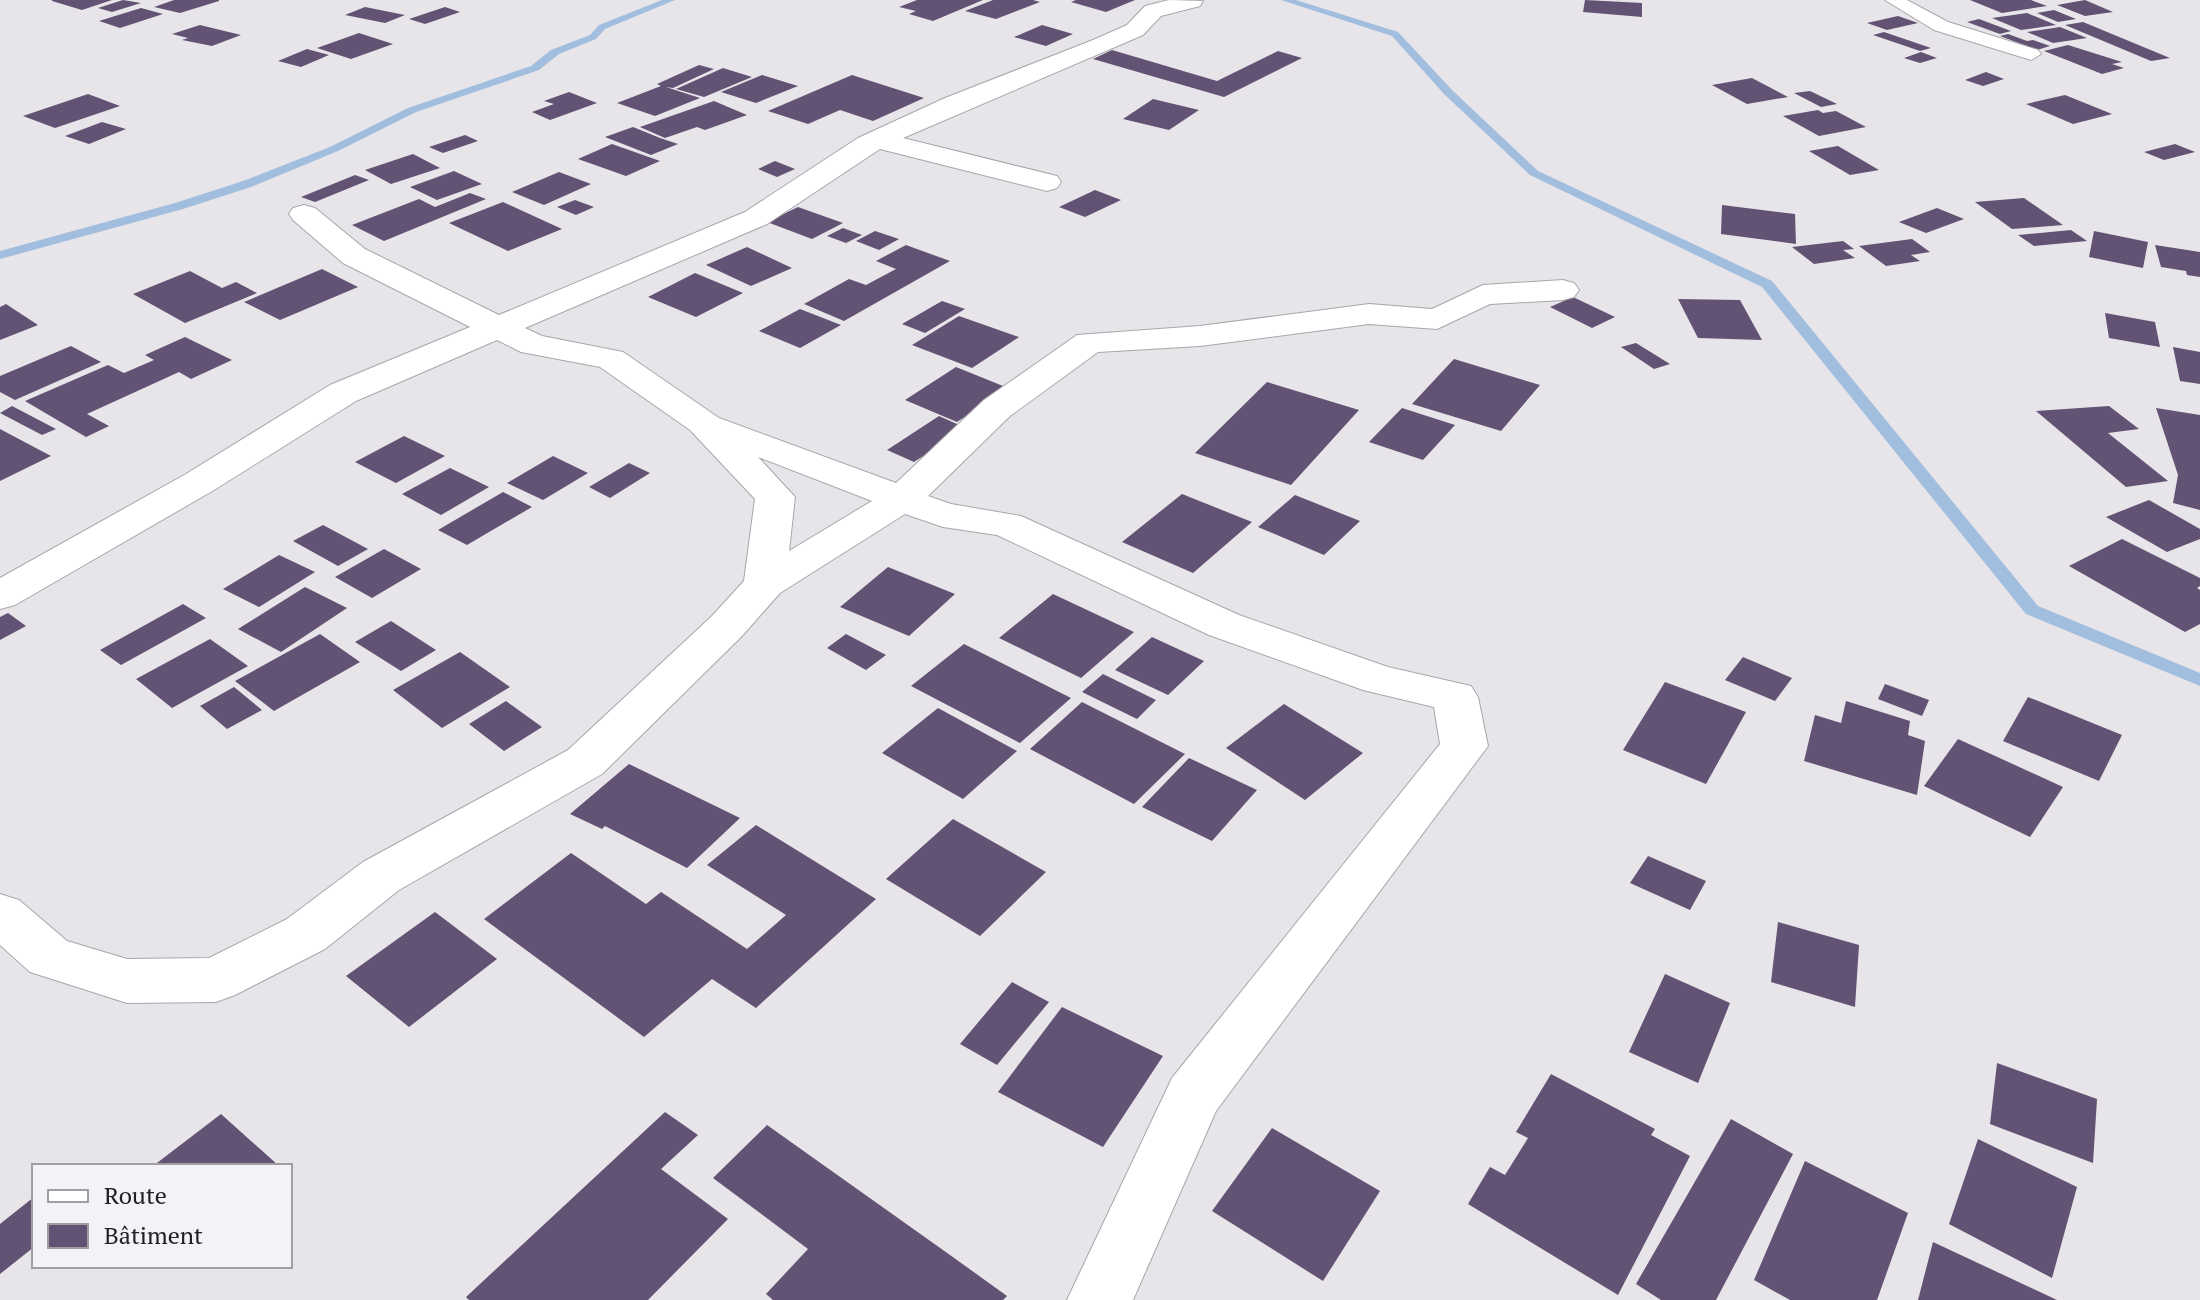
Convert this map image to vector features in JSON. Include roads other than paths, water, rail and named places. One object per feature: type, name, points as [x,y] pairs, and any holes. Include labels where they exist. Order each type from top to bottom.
[{"type":"street","points":[[0,596],[200,482],[343,393],[756,218],[877,140],[954,104],[1102,45],[1135,30],[1153,11],[1192,1],[1189,0]]},
{"type":"street","points":[[877,140],[1047,182]]},
{"type":"street","points":[[304,214],[354,256],[533,345],[611,359],[703,422],[775,497],[765,584]]},
{"type":"street","points":[[0,914],[49,957],[127,981],[216,980],[306,934],[381,876],[585,762],[727,626],[765,584],[901,500],[997,408],[1089,342],[1200,336],[1369,314],[1437,319],[1483,295],[1563,290]]},
{"type":"street","points":[[703,422],[943,515],[1007,524],[1224,625],[1379,680],[1455,697],[1464,746],[1193,1096],[1100,1300]]},
{"type":"lane","points":[[1894,0],[1941,26],[2031,54]]},
{"type":"waterway","points":[[0,255],[247,184],[334,149],[412,110],[535,68],[555,52],[593,37],[602,27],[670,0]]},
{"type":"waterway","points":[[1286,0],[1395,34],[1448,92],[1534,173],[1767,284],[2032,610],[2200,680]]}]
